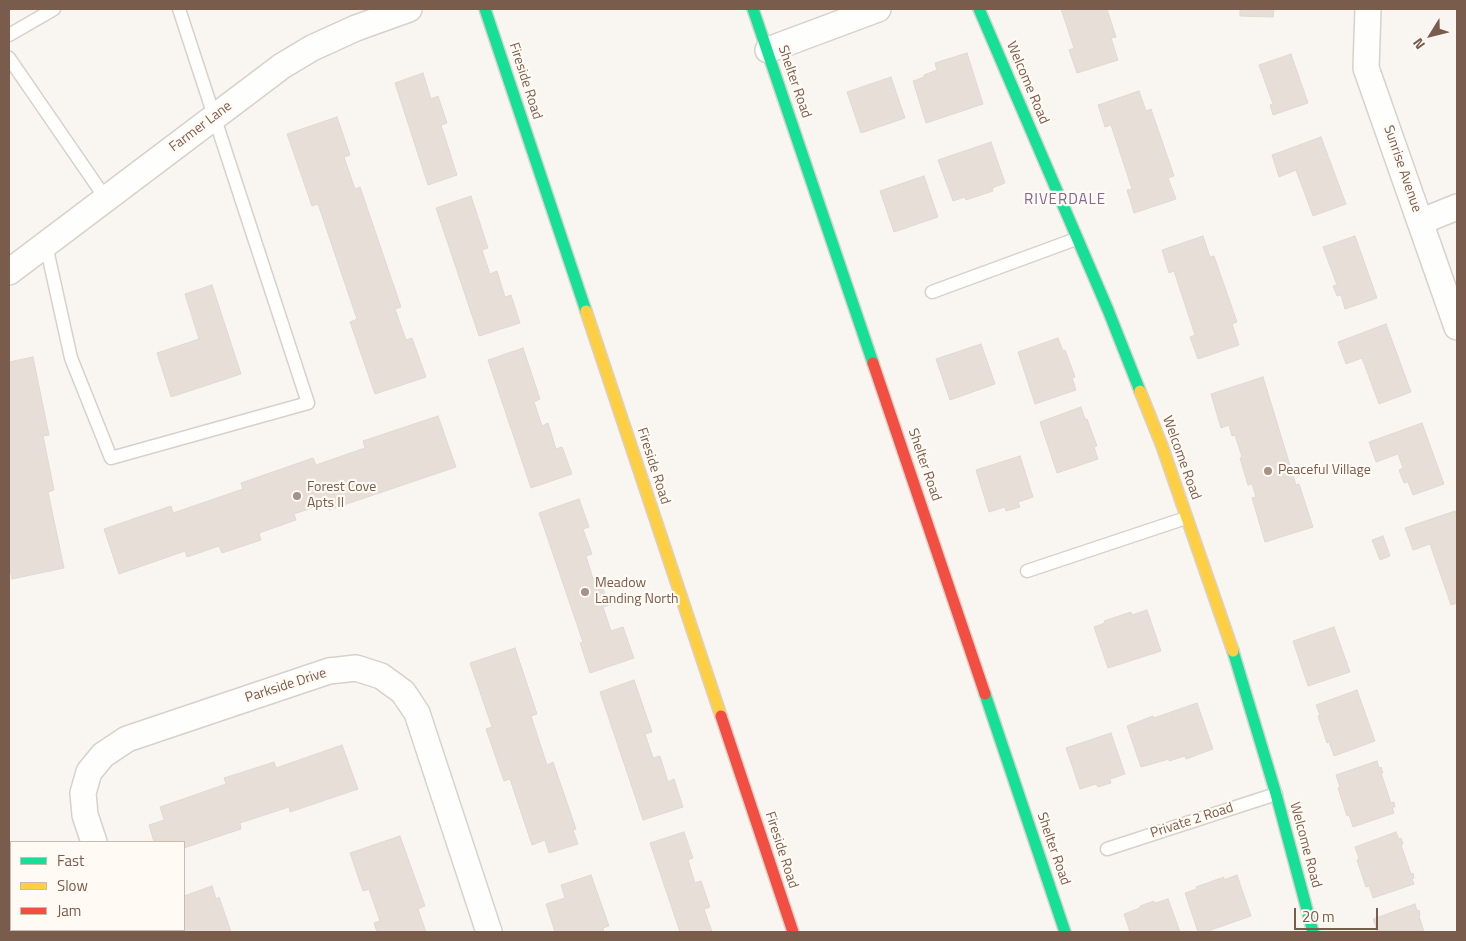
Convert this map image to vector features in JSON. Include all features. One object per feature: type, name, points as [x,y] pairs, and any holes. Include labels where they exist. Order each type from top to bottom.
[{"type":"street","name":"Farmer Lane","points":[[9,272],[282,66],[312,48],[356,28],[408,9]]},
{"type":"street","name":"Fireside Road","points":[[485,9],[793,932]]},
{"type":"street","name":"Shelter Road","points":[[753,9],[1065,932]]},
{"type":"street","points":[[768,50],[878,9]]},
{"type":"street","name":"Welcome Road","points":[[979,9],[1108,310],[1162,446],[1240,670],[1276,794],[1312,932]]},
{"type":"street","name":"Sunrise Avenue","points":[[1368,9],[1366,68],[1457,327]]},
{"type":"street","points":[[1420,222],[1457,207]]},
{"type":"street","name":"Parkside Drive","points":[[94,841],[85,815],[83,793],[89,772],[103,755],[128,739],[329,671],[356,668],[381,676],[403,692],[416,713],[488,932]]},
{"type":"lane","points":[[9,35],[54,9]]},
{"type":"lane","points":[[46,245],[71,358],[111,458],[308,403],[216,117],[179,9]]},
{"type":"lane","points":[[9,58],[106,199]]},
{"type":"lane","points":[[932,292],[1076,239]]},
{"type":"lane","points":[[1027,570],[1186,518]]},
{"type":"lane","name":"Private 2 Road","points":[[1107,849],[1276,794]]},
{"type":"building","points":[[1061,9],[1107,9],[1116,37],[1111,38],[1118,60],[1077,73],[1069,50],[1074,48]]},
{"type":"building","points":[[1240,9],[1274,9],[1273,17],[1240,16]]},
{"type":"building","points":[[967,53],[983,104],[926,123],[913,81],[937,70],[935,63]]},
{"type":"building","points":[[1291,54],[1308,103],[1273,115],[1270,105],[1273,104],[1259,65]]},
{"type":"building","points":[[423,73],[431,99],[438,96],[447,123],[441,125],[457,175],[428,185],[395,83]]},
{"type":"building","points":[[891,77],[905,118],[861,133],[847,92]]},
{"type":"building","points":[[1139,91],[1146,111],[1151,109],[1174,176],[1168,178],[1176,199],[1134,213],[1127,190],[1132,189],[1111,125],[1105,127],[1098,105]]},
{"type":"building","points":[[337,117],[350,155],[344,157],[355,189],[360,187],[401,307],[395,309],[406,340],[412,338],[426,377],[375,394],[350,322],[357,319],[318,204],[312,206],[287,134]]},
{"type":"building","points":[[1321,137],[1346,204],[1313,216],[1296,170],[1279,177],[1272,155]]},
{"type":"building","points":[[991,142],[1005,183],[992,188],[993,191],[966,200],[965,197],[953,201],[938,160]]},
{"type":"building","points":[[924,176],[938,217],[894,232],[880,191]]},
{"type":"building","points":[[471,196],[488,248],[482,250],[490,274],[497,271],[505,297],[511,295],[520,323],[479,336],[436,208]]},
{"type":"building","points":[[1203,236],[1210,257],[1214,256],[1237,322],[1232,324],[1239,345],[1198,359],[1190,337],[1195,335],[1174,271],[1169,273],[1162,250]]},
{"type":"building","points":[[1355,236],[1377,298],[1345,309],[1341,295],[1337,296],[1333,286],[1337,285],[1323,247]]},
{"type":"building","points":[[212,285],[241,374],[171,397],[157,353],[199,339],[185,294]]},
{"type":"building","points":[[1386,324],[1411,392],[1379,404],[1362,358],[1346,364],[1338,342]]},
{"type":"building","points":[[1058,338],[1063,351],[1065,350],[1075,377],[1072,378],[1076,390],[1035,404],[1018,352]]},
{"type":"building","points":[[981,344],[995,384],[950,400],[936,359]]},
{"type":"building","points":[[523,348],[540,399],[534,402],[542,426],[548,423],[556,449],[562,447],[572,474],[531,488],[488,360]]},
{"type":"building","points":[[33,357],[49,435],[43,436],[54,490],[48,492],[64,568],[12,579],[9,563],[9,362]]},
{"type":"building","name":"Peaceful Village","points":[[1263,377],[1296,485],[1299,484],[1313,527],[1265,542],[1252,498],[1256,497],[1252,484],[1248,485],[1235,435],[1232,436],[1229,425],[1221,428],[1211,394]]},
{"type":"building","points":[[1081,407],[1097,446],[1094,447],[1098,459],[1057,473],[1040,422]]},
{"type":"building","name":"Forest Cove Apts II","points":[[438,416],[456,467],[329,510],[327,503],[294,514],[296,520],[259,533],[261,540],[222,553],[219,546],[187,557],[185,551],[119,574],[104,529],[171,506],[173,513],[243,489],[241,483],[313,458],[316,465],[365,448],[363,441]]},
{"type":"building","points":[[1422,423],[1444,484],[1413,495],[1408,482],[1404,483],[1399,470],[1403,468],[1398,454],[1376,462],[1369,442]]},
{"type":"building","points":[[1020,456],[1033,497],[1018,502],[1020,507],[1006,511],[1005,507],[989,512],[976,470]]},
{"type":"building","name":"Meadow Landing North","points":[[579,499],[589,527],[583,529],[592,554],[586,556],[593,579],[599,577],[609,605],[603,607],[611,631],[623,627],[634,658],[590,673],[580,643],[583,642],[539,513]]},
{"type":"building","points":[[1455,511],[1457,518],[1457,603],[1451,605],[1430,544],[1413,550],[1405,528]]},
{"type":"building","points":[[1383,536],[1390,556],[1380,560],[1372,540]]},
{"type":"building","points":[[1147,610],[1161,651],[1108,668],[1094,627],[1105,623],[1104,621],[1131,612],[1132,615]]},
{"type":"building","points":[[1334,627],[1350,672],[1308,686],[1293,641]]},
{"type":"building","points":[[515,648],[537,714],[531,716],[547,765],[553,762],[576,829],[573,830],[578,844],[549,853],[545,840],[532,845],[510,779],[504,781],[486,729],[492,727],[470,663]]},
{"type":"building","points":[[634,680],[652,732],[645,734],[653,758],[660,756],[668,782],[674,779],[683,807],[643,820],[600,692]]},
{"type":"building","points":[[1357,690],[1375,741],[1334,756],[1329,742],[1327,743],[1316,705]]},
{"type":"building","points":[[1197,703],[1213,749],[1186,759],[1185,756],[1141,767],[1127,726]]},
{"type":"building","points":[[1111,733],[1125,774],[1110,779],[1111,783],[1098,787],[1096,784],[1080,789],[1066,748]]},
{"type":"building","points":[[342,745],[358,789],[290,812],[289,807],[240,823],[241,829],[185,848],[185,841],[154,841],[149,825],[164,820],[160,807],[226,784],[224,778],[274,762],[276,768]]},
{"type":"building","points":[[1377,761],[1383,773],[1381,773],[1391,803],[1394,802],[1395,807],[1392,807],[1394,813],[1353,827],[1349,815],[1347,816],[1336,775]]},
{"type":"building","points":[[684,832],[693,858],[688,860],[695,883],[701,881],[710,907],[704,909],[712,932],[680,932],[650,843]]},
{"type":"building","points":[[1396,832],[1399,839],[1401,838],[1403,844],[1401,845],[1411,874],[1413,873],[1414,878],[1412,879],[1414,884],[1373,898],[1369,886],[1366,887],[1357,860],[1359,858],[1355,847]]},
{"type":"building","points":[[400,836],[425,906],[418,909],[426,932],[377,932],[374,923],[380,921],[369,889],[363,891],[350,853]]},
{"type":"building","points":[[591,875],[609,926],[603,928],[604,932],[555,932],[546,904],[565,898],[561,885]]},
{"type":"building","points":[[1237,875],[1251,916],[1205,932],[1198,932],[1185,893],[1224,877],[1224,880]]},
{"type":"building","points":[[212,886],[216,899],[219,897],[231,932],[182,932],[185,931],[185,896]]},
{"type":"building","points":[[1168,899],[1180,932],[1130,932],[1124,914],[1154,901],[1155,903]]},
{"type":"building","points":[[1415,904],[1417,911],[1419,910],[1424,932],[1375,932],[1377,930],[1373,919]]},
{"type":"traffic: fast","points":[[485,9],[586,311]]},
{"type":"traffic: fast","points":[[753,9],[873,363]]},
{"type":"traffic: fast","points":[[979,9],[1108,310],[1140,391]]},
{"type":"traffic: fast","points":[[1233,651],[1276,794],[1313,932]]},
{"type":"traffic: fast","points":[[985,694],[1065,932]]},
{"type":"traffic: slow","points":[[586,311],[721,716]]},
{"type":"traffic: slow","points":[[1140,391],[1162,446],[1233,651]]},
{"type":"traffic: jam","points":[[873,363],[985,694]]},
{"type":"traffic: jam","points":[[721,716],[793,932]]},
{"type":"place","name":"Peaceful Village","points":[[1268,471]]},
{"type":"place","name":"Forest Cove Apts II","points":[[297,496]]},
{"type":"place","name":"Meadow Landing North","points":[[585,592]]},
{"type":"district","name":"RIVERDALE","points":[[1065,200]]}]
